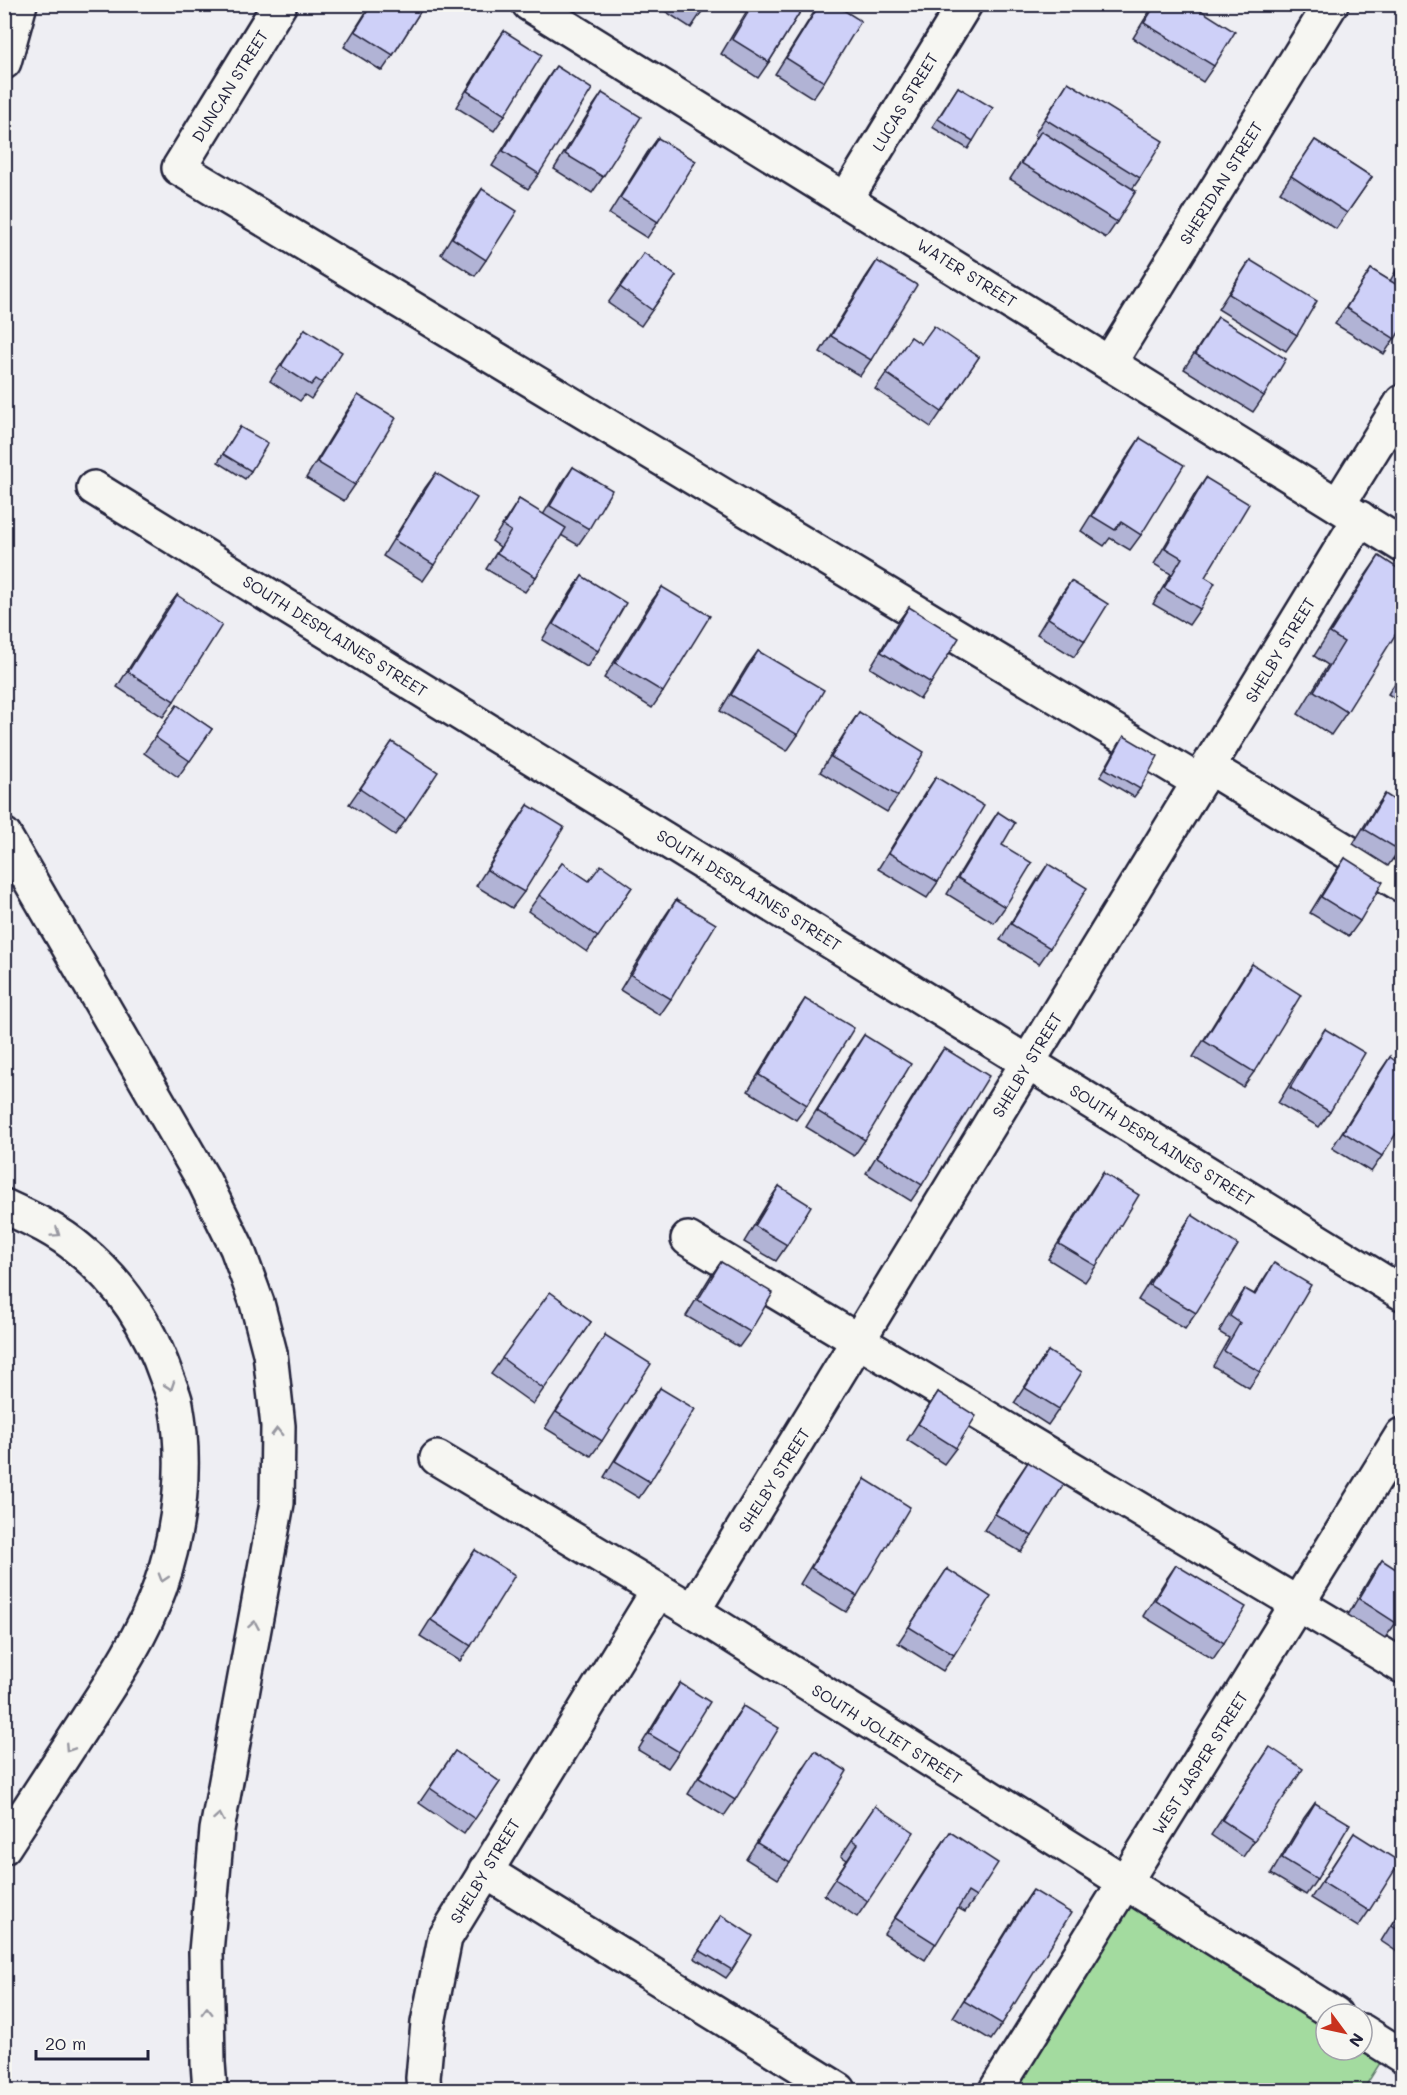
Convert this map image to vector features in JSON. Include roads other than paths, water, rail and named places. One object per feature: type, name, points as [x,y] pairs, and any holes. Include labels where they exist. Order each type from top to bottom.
[{"type":"main road","points":[[4,12],[8,4]]},
{"type":"main road","points":[[4,62],[20,4]]},
{"type":"main road","name":"DUNCAN STREET","points":[[280,4],[179,168],[1203,775]]},
{"type":"main road","name":"WATER STREET","points":[[530,4],[1402,544]]},
{"type":"main road","name":"LUCAS STREET","points":[[846,199],[965,4]]},
{"type":"main road","name":"SHERIDAN STREET","points":[[1110,362],[1332,4]]},
{"type":"main road","name":"SHELBY STREET","points":[[693,1611],[1203,775],[1349,512],[1402,402]]},
{"type":"main road","name":"SOUTH DESPLAINES STREET","points":[[94,488],[1402,1293]]},
{"type":"main road","points":[[1203,775],[1402,885]]},
{"type":"main road","points":[[4,835],[204,1180],[237,1248],[257,1303],[270,1353],[278,1426],[277,1503],[217,1830],[206,1952],[207,2063],[210,2091]]},
{"type":"main road","points":[[4,1206],[46,1226],[78,1248],[112,1279],[143,1322],[176,1402],[181,1492],[174,1539],[159,1588],[139,1634],[108,1687],[4,1847]]},
{"type":"main road","points":[[688,1239],[1402,1665]]},
{"type":"main road","name":"WEST JASPER STREET","points":[[996,2091],[1402,1436]]},
{"type":"main road","name":"SOUTH JOLIET STREET","points":[[437,1458],[693,1611],[1316,2002]]},
{"type":"main road","name":"SHELBY STREET","points":[[424,2091],[428,2023],[445,1938],[658,1591]]},
{"type":"main road","points":[[485,1871],[839,2091]]},
{"type":"main road","points":[[1374,2038],[1402,2056]]}]
